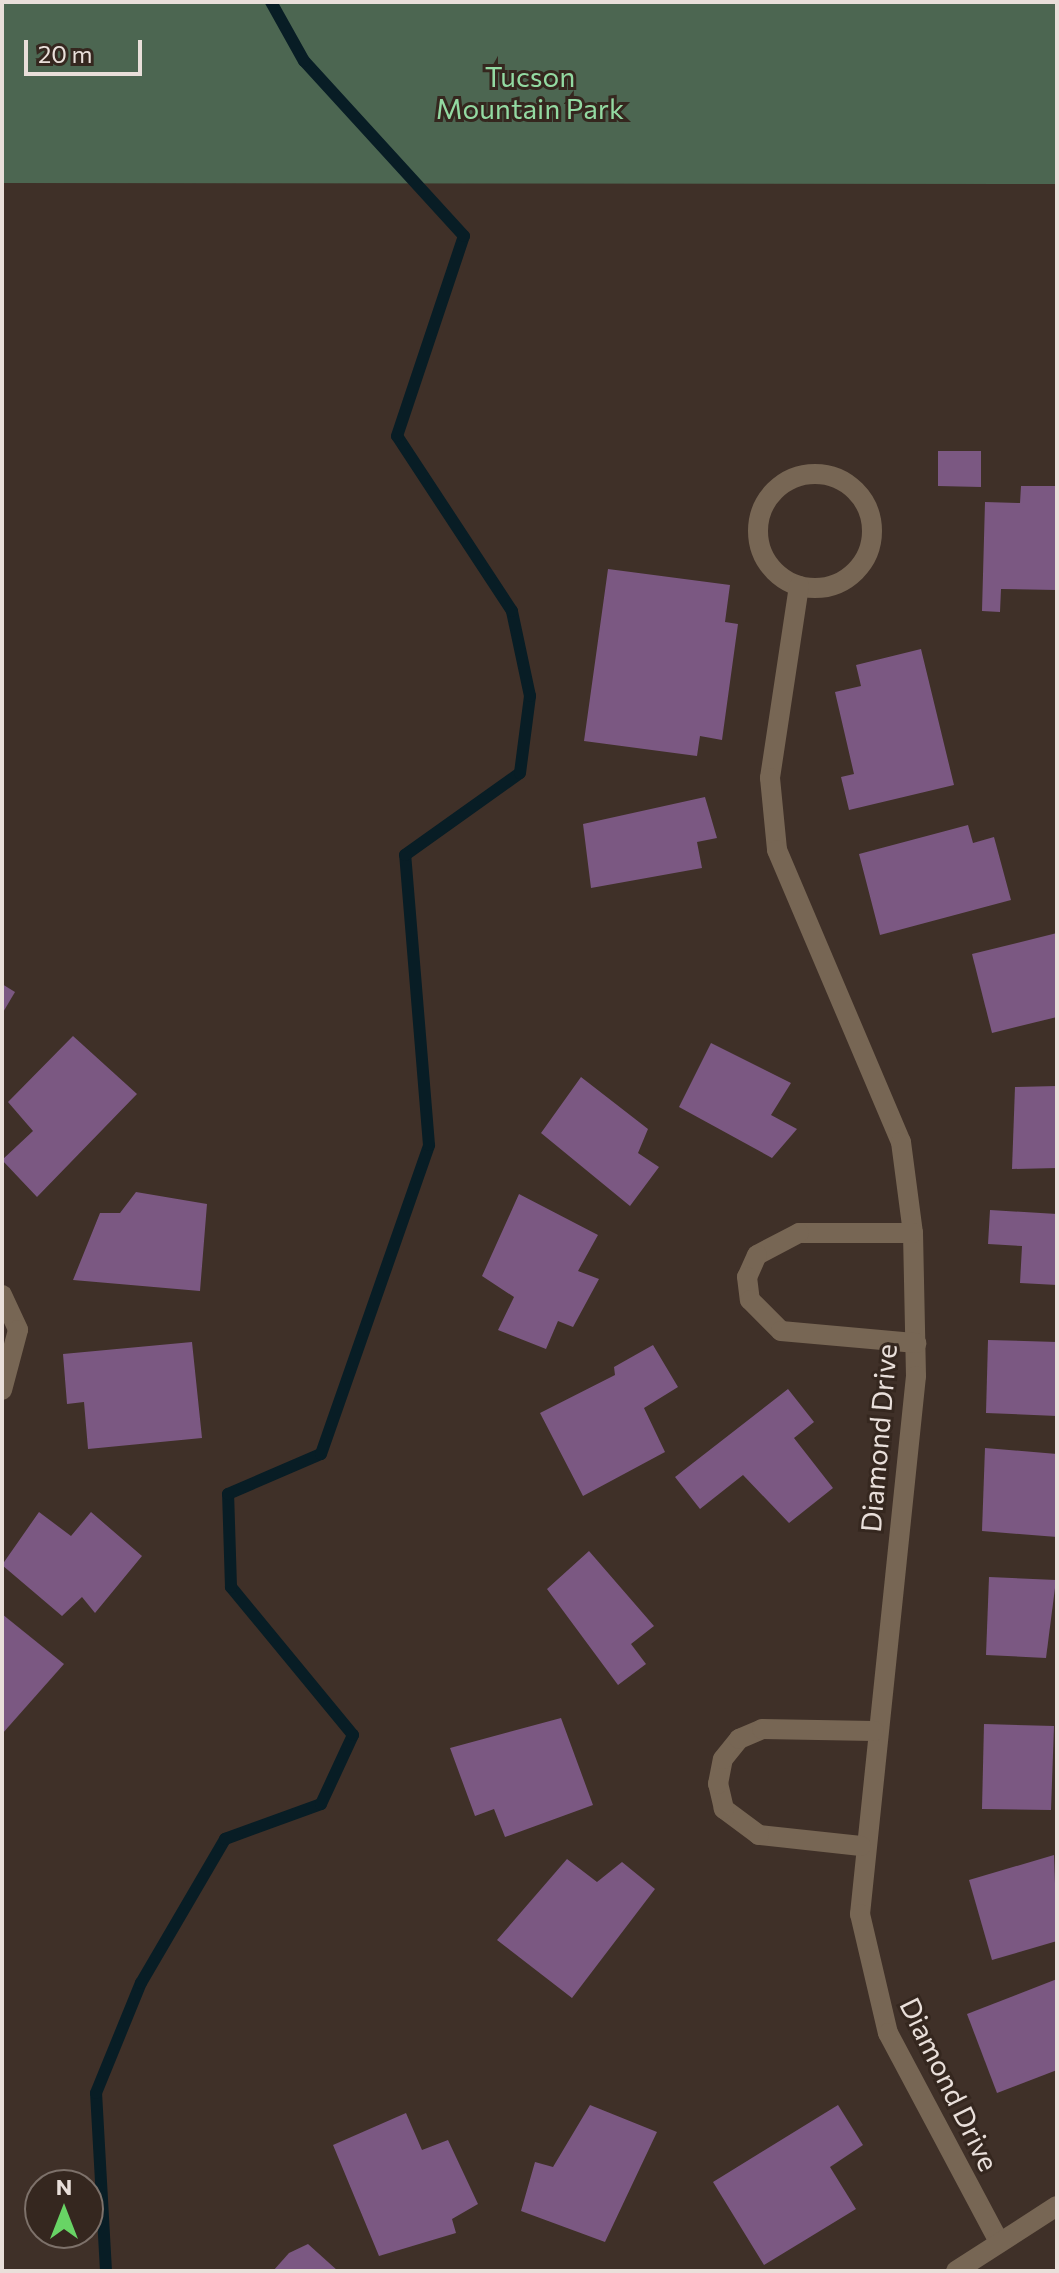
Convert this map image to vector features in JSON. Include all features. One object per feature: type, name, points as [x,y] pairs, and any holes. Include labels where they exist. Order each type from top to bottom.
[{"type":"street","points":[[824,474],[857,491],[870,516],[872,544],[852,575],[827,586],[799,586],[768,564],[757,528],[779,486],[824,474]]},
{"type":"street","name":"Diamond Drive","points":[[799,586],[770,778],[777,850],[901,1142],[913,1233],[916,1343],[861,1846],[867,1968],[888,2033],[999,2242]]},
{"type":"street","points":[[913,1233],[799,1233],[757,1255],[747,1277],[750,1300],[781,1331],[916,1343]]},
{"type":"street","points":[[2,1295],[18,1330],[2,1390]]},
{"type":"street","points":[[861,1846],[759,1835],[724,1809],[718,1784],[723,1759],[739,1739],[762,1729],[874,1731]]},
{"type":"street","points":[[956,2271],[1057,2206]]},
{"type":"green space","name":"Tucson Mountain Park","points":[[2,2],[1057,2],[1057,184],[2,183]]},
{"type":"building","points":[[938,451],[981,451],[981,487],[938,486]]},
{"type":"building","points":[[1021,486],[1057,486],[1057,590],[1001,589],[1000,612],[982,611],[985,502],[1020,503]]},
{"type":"building","points":[[608,569],[730,585],[725,622],[738,624],[722,740],[700,736],[697,756],[584,741]]},
{"type":"building","points":[[921,649],[954,785],[849,810],[841,777],[854,774],[835,692],[861,686],[856,665]]},
{"type":"building","points":[[705,797],[717,838],[697,842],[702,868],[591,888],[583,824]]},
{"type":"building","points":[[968,825],[973,843],[994,837],[1011,900],[880,935],[859,854]]},
{"type":"building","points":[[1057,933],[1057,1017],[992,1033],[972,954]]},
{"type":"building","points":[[2,984],[15,992],[2,1014]]},
{"type":"building","points":[[73,1036],[137,1094],[37,1197],[2,1160],[33,1131],[8,1102]]},
{"type":"building","points":[[711,1043],[791,1083],[771,1115],[797,1129],[772,1158],[679,1107]]},
{"type":"building","points":[[581,1077],[648,1129],[638,1153],[659,1167],[630,1206],[541,1133]]},
{"type":"building","points":[[1057,1086],[1057,1168],[1012,1169],[1015,1087]]},
{"type":"building","points":[[136,1192],[207,1204],[200,1291],[73,1280],[100,1213],[120,1213]]},
{"type":"building","points":[[519,1194],[598,1235],[578,1271],[599,1279],[573,1327],[558,1321],[546,1349],[498,1330],[514,1297],[482,1276]]},
{"type":"building","points":[[990,1210],[1057,1214],[1057,1285],[1020,1283],[1022,1246],[988,1244]]},
{"type":"building","points":[[988,1340],[1057,1342],[1057,1416],[986,1413]]},
{"type":"building","points":[[192,1342],[202,1438],[88,1449],[84,1402],[67,1404],[63,1354]]},
{"type":"building","points":[[653,1345],[678,1387],[644,1408],[665,1452],[583,1496],[540,1413],[615,1375],[614,1367]]},
{"type":"building","points":[[788,1389],[814,1422],[794,1438],[833,1488],[789,1523],[743,1475],[700,1509],[675,1477]]},
{"type":"building","points":[[985,1448],[1057,1454],[1057,1537],[982,1531]]},
{"type":"building","points":[[39,1512],[71,1536],[91,1512],[142,1556],[95,1613],[82,1597],[62,1616],[2,1565]]},
{"type":"building","points":[[589,1551],[654,1626],[631,1644],[646,1664],[618,1685],[547,1589]]},
{"type":"building","points":[[989,1577],[1056,1580],[1046,1658],[986,1655]]},
{"type":"building","points":[[2,1614],[64,1664],[2,1734]]},
{"type":"building","points":[[561,1718],[593,1805],[505,1837],[494,1809],[475,1816],[450,1748]]},
{"type":"building","points":[[984,1724],[1054,1726],[1051,1810],[982,1809]]},
{"type":"building","points":[[1054,1855],[1057,1941],[992,1960],[969,1880]]},
{"type":"building","points":[[567,1859],[597,1882],[622,1862],[655,1889],[572,1998],[497,1940]]},
{"type":"building","points":[[1057,1979],[1057,2070],[997,2093],[967,2014]]},
{"type":"building","points":[[590,2105],[657,2132],[605,2242],[521,2211],[535,2162],[553,2167]]},
{"type":"building","points":[[838,2105],[863,2145],[830,2167],[856,2209],[764,2265],[713,2182]]},
{"type":"building","points":[[406,2113],[422,2150],[448,2140],[478,2204],[452,2219],[456,2233],[379,2256],[333,2145]]},
{"type":"building","points":[[308,2244],[338,2271],[273,2271],[289,2253]]},
{"type":"waterway","points":[[106,2271],[96,2093],[141,1983],[225,1839],[321,1804],[353,1735],[231,1587],[228,1494],[321,1454],[429,1145],[405,855],[520,773],[530,696],[512,611],[397,436],[464,236],[304,61],[271,2]]}]
